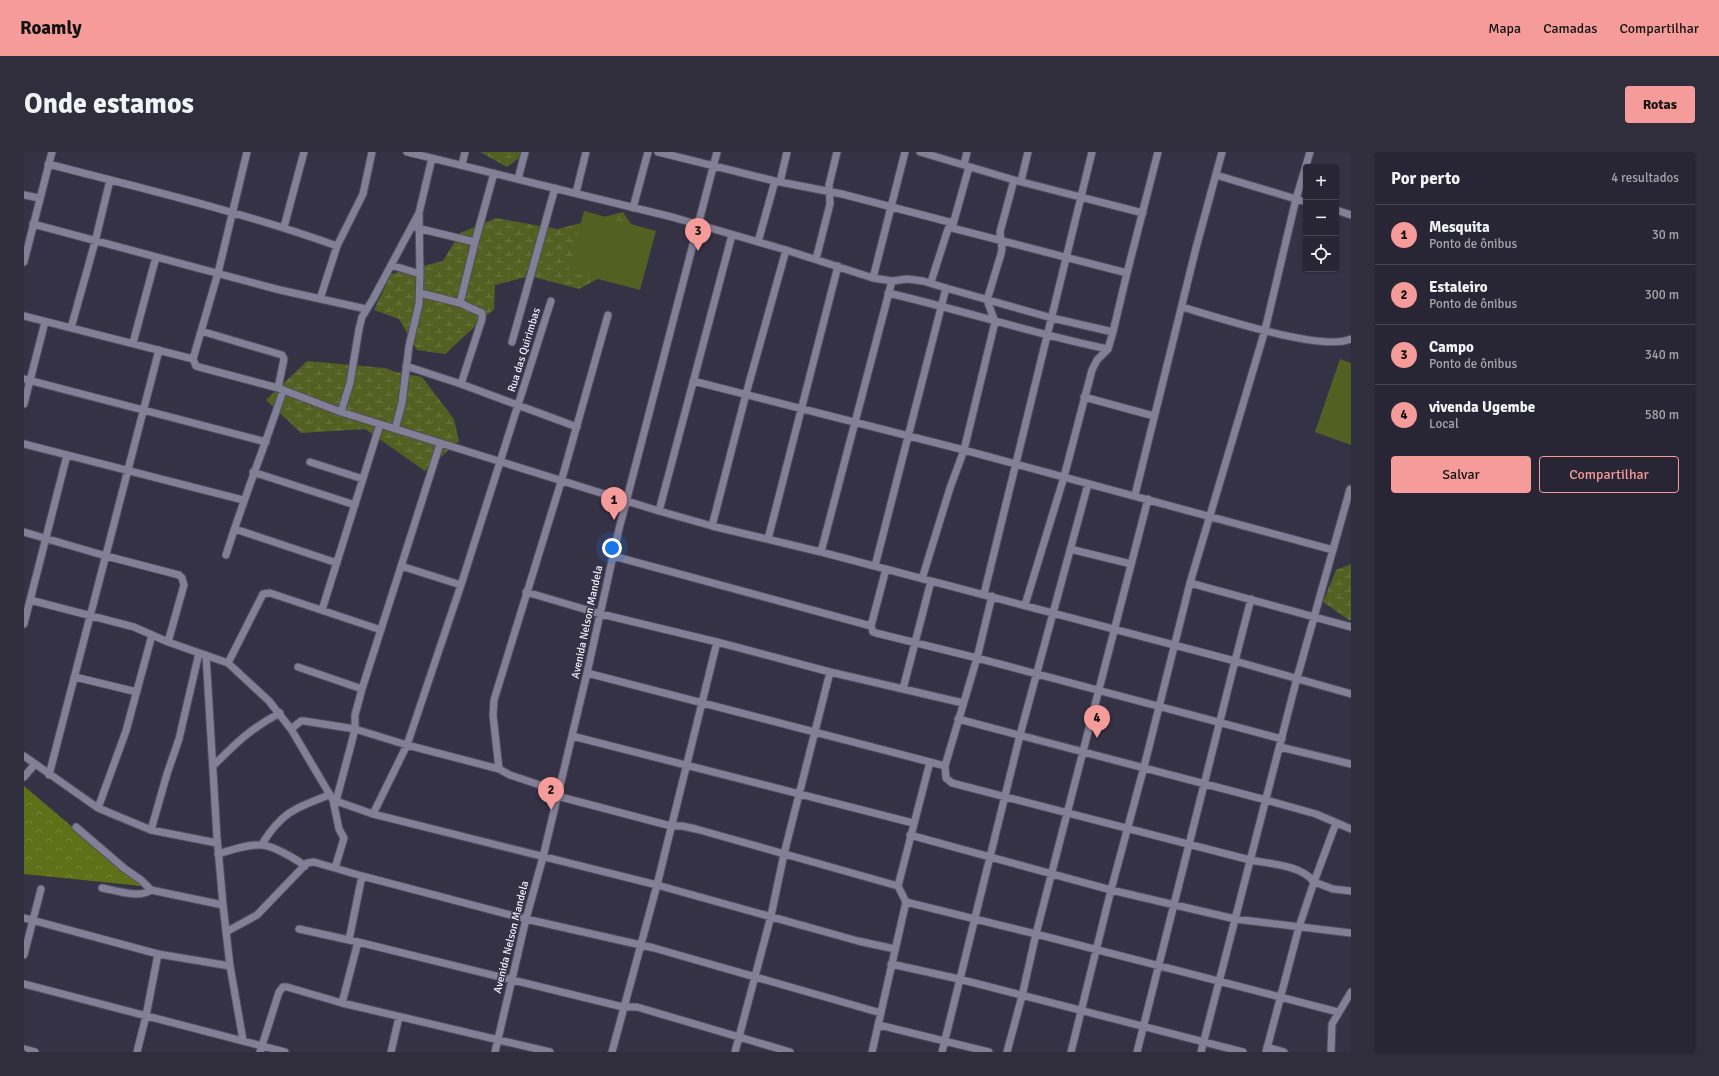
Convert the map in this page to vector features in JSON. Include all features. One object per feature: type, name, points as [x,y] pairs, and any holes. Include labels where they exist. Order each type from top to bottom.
[{"type":"street","points":[[24,262],[39,198],[52,152]]},
{"type":"street","points":[[247,152],[218,273],[193,359],[196,366],[280,389],[341,412],[626,502],[712,526],[821,552],[992,596],[1114,630],[1175,644],[1351,694]]},
{"type":"street","points":[[284,227],[304,152]]},
{"type":"street","points":[[320,298],[337,246],[363,194],[372,152]]},
{"type":"street","points":[[407,152],[576,193],[698,225],[816,259],[873,278],[892,281],[914,279],[931,282],[946,288],[1052,318],[1114,332]]},
{"type":"street","points":[[462,165],[465,152]]},
{"type":"street","points":[[518,179],[525,152]]},
{"type":"street","points":[[576,193],[586,152]]},
{"type":"street","points":[[633,208],[648,152]]},
{"type":"street","points":[[658,152],[777,182],[829,191],[891,206],[1001,241],[1127,273]]},
{"type":"street","name":"Avenida Nelson Mandela","points":[[495,1052],[526,919],[543,857],[572,736],[626,502],[717,152]]},
{"type":"street","points":[[758,242],[787,152]]},
{"type":"street","points":[[816,259],[830,204],[829,191],[837,152]]},
{"type":"street","points":[[873,278],[905,152]]},
{"type":"street","points":[[920,152],[1017,181],[1081,196],[1143,213]]},
{"type":"street","points":[[931,282],[948,229],[953,225],[966,166],[967,152]]},
{"type":"street","points":[[922,579],[950,488],[964,450],[995,322],[987,300],[1001,254],[1000,232],[1028,152]]},
{"type":"street","points":[[984,594],[1048,335],[1065,257],[1092,152]]},
{"type":"street","points":[[1025,605],[1064,477],[1092,370],[1097,360],[1108,349],[1114,332],[1127,273],[1158,152]]},
{"type":"street","points":[[1135,495],[1222,152]]},
{"type":"street","points":[[1071,1052],[1190,583],[1266,330],[1296,199],[1310,152]]},
{"type":"street","points":[[341,412],[350,383],[359,330],[366,309],[419,213],[432,158]]},
{"type":"street","points":[[48,164],[233,212],[284,227],[337,246]]},
{"type":"street","points":[[460,303],[494,173]]},
{"type":"street","points":[[1216,175],[1303,201]]},
{"type":"street","points":[[71,328],[95,242],[110,180]]},
{"type":"street","points":[[512,342],[555,188]]},
{"type":"street","points":[[24,195],[39,198]]},
{"type":"street","points":[[1339,211],[1351,215]]},
{"type":"street","points":[[395,429],[402,403],[409,346],[420,293],[419,213]]},
{"type":"street","points":[[34,224],[95,242],[366,309]]},
{"type":"street","points":[[411,228],[475,242]]},
{"type":"street","points":[[658,511],[732,235]]},
{"type":"street","points":[[712,526],[746,394],[786,250]]},
{"type":"street","points":[[133,343],[156,257]]},
{"type":"street","points":[[391,265],[420,274]]},
{"type":"street","points":[[768,540],[838,266]]},
{"type":"street","points":[[821,552],[892,281]]},
{"type":"street","points":[[875,566],[946,288]]},
{"type":"street","points":[[420,293],[460,303],[480,311],[483,316],[461,384]]},
{"type":"street","points":[[888,293],[941,305],[995,322],[1108,349]]},
{"type":"street","name":"Rua das Quirimbas","points":[[373,814],[407,745],[462,585],[551,301]]},
{"type":"street","points":[[1182,307],[1301,339],[1342,341],[1351,339]]},
{"type":"street","points":[[499,769],[493,715],[494,700],[561,482],[608,315]]},
{"type":"street","points":[[24,316],[193,359]]},
{"type":"street","points":[[24,404],[27,380],[45,322]]},
{"type":"street","points":[[201,331],[282,355],[284,359],[280,389],[266,442],[243,500],[226,555]]},
{"type":"street","points":[[48,775],[75,677],[159,350]]},
{"type":"street","points":[[406,366],[461,384],[577,427]]},
{"type":"street","points":[[27,380],[266,442]]},
{"type":"street","points":[[693,381],[1135,495],[1333,550]]},
{"type":"street","points":[[1084,397],[1154,416]]},
{"type":"street","points":[[322,610],[380,424]]},
{"type":"street","points":[[24,444],[243,500]]},
{"type":"street","points":[[333,799],[355,729],[355,715],[362,689],[440,444]]},
{"type":"street","points":[[24,624],[66,455]]},
{"type":"street","points":[[310,462],[363,479]]},
{"type":"street","points":[[253,472],[355,504]]},
{"type":"street","points":[[942,1052],[1020,735],[1088,484]]},
{"type":"street","points":[[1201,1052],[1313,617],[1350,489]]},
{"type":"street","points":[[1007,1052],[1098,690],[1148,499]]},
{"type":"street","points":[[234,529],[337,563]]},
{"type":"street","points":[[24,532],[106,556],[179,575],[182,578],[184,585],[168,642]]},
{"type":"street","points":[[1070,549],[1131,564]]},
{"type":"street","points":[[613,556],[871,626]]},
{"type":"street","points":[[401,566],[462,585]]},
{"type":"street","points":[[886,569],[871,626],[873,632],[1159,706],[1220,723],[1351,764]]},
{"type":"street","points":[[903,688],[931,581]]},
{"type":"street","points":[[1190,583],[1351,627]]},
{"type":"street","points":[[526,592],[601,614],[717,642],[830,672],[963,703]]},
{"type":"street","points":[[228,663],[262,594],[270,593],[381,630]]},
{"type":"street","points":[[992,596],[977,658],[945,766],[946,778],[952,783],[1250,860],[1304,872],[1314,882],[1333,889],[1351,891]]},
{"type":"street","points":[[1136,1052],[1251,599]]},
{"type":"street","points":[[30,600],[134,627],[168,642],[228,663],[280,713],[292,729],[333,799],[337,823],[344,838],[335,868]]},
{"type":"street","points":[[98,808],[126,731],[152,635]]},
{"type":"street","points":[[612,1052],[717,642]]},
{"type":"street","points":[[203,654],[223,905],[230,966],[243,1040]]},
{"type":"street","points":[[151,830],[166,774],[183,724],[203,654]]},
{"type":"street","points":[[298,667],[362,689]]},
{"type":"street","points":[[734,1052],[770,916],[784,854],[830,672]]},
{"type":"street","points":[[587,673],[945,766]]},
{"type":"street","points":[[75,677],[137,692]]},
{"type":"street","points":[[213,766],[250,730],[280,713]]},
{"type":"street","points":[[958,719],[1266,800],[1316,814],[1351,829]]},
{"type":"street","points":[[292,729],[301,721],[355,729],[407,745],[499,769],[510,775],[558,793],[671,826],[682,826],[696,829],[898,886]]},
{"type":"street","points":[[572,736],[913,823]]},
{"type":"street","points":[[24,756],[48,775],[98,808],[151,830],[218,843]]},
{"type":"street","points":[[872,1052],[906,902],[898,886],[913,823],[930,762]]},
{"type":"street","points":[[24,777],[35,764]]},
{"type":"street","points":[[262,844],[271,829],[286,814],[333,799],[373,814],[656,885],[850,939],[895,949]]},
{"type":"street","points":[[1284,1052],[1266,1050],[1299,927],[1336,823]]},
{"type":"street","points":[[76,828],[125,869],[141,880],[151,890],[223,905]]},
{"type":"street","points":[[910,835],[1111,890],[1235,919],[1351,933]]},
{"type":"street","points":[[218,854],[247,846],[262,844],[298,861],[305,866]]},
{"type":"street","points":[[226,932],[257,915],[305,866],[310,862],[314,862],[526,919],[640,945],[881,1013]]},
{"type":"street","points":[[349,940],[362,876]]},
{"type":"street","points":[[102,888],[139,894],[148,893],[151,890]]},
{"type":"street","points":[[24,955],[41,889]]},
{"type":"street","points":[[906,902],[1096,949],[1338,1012]]},
{"type":"street","points":[[24,918],[158,954],[230,966]]},
{"type":"street","points":[[299,929],[623,1007],[637,1007],[684,1020],[738,1038],[790,1052]]},
{"type":"street","points":[[342,1003],[358,942]]},
{"type":"street","points":[[137,1052],[146,1016],[158,954]]},
{"type":"street","points":[[892,964],[959,979],[1243,1052]]},
{"type":"street","points":[[24,984],[243,1040],[261,1049],[285,1052]]},
{"type":"street","points":[[261,1049],[272,1010],[279,992],[283,987],[399,1017],[550,1052]]},
{"type":"street","points":[[1330,1052],[1331,1029],[1338,1012],[1351,992]]},
{"type":"street","points":[[390,1052],[399,1017]]},
{"type":"street","points":[[879,1025],[989,1052]]},
{"type":"street","points":[[24,1049],[35,1052]]},
{"type":"green space","points":[[480,152],[527,152],[507,167]]},
{"type":"green space","points":[[584,211],[656,231],[640,290],[568,271]]},
{"type":"green space","points":[[623,212],[640,238],[640,256],[579,289],[530,276],[495,285],[494,309],[445,354],[417,350],[399,319],[374,310],[391,274],[443,261],[460,233],[496,218],[558,229]]},
{"type":"green space","points":[[1340,359],[1351,363],[1351,445],[1315,432]]},
{"type":"green space","points":[[307,361],[385,368],[396,372],[422,377],[454,419],[459,441],[425,471],[365,429],[301,433],[266,400]]},
{"type":"green space","points":[[1351,564],[1351,620],[1349,620],[1323,602],[1336,570]]},
{"type":"green space","points":[[24,786],[142,886],[24,874]]},
{"type":"place","name":"Campo","points":[[698,251]]},
{"type":"place","name":"Mesquita","points":[[614,520]]},
{"type":"place","name":"vivenda Ugembe","points":[[1097,738]]},
{"type":"place","name":"Estaleiro","points":[[551,810]]}]
